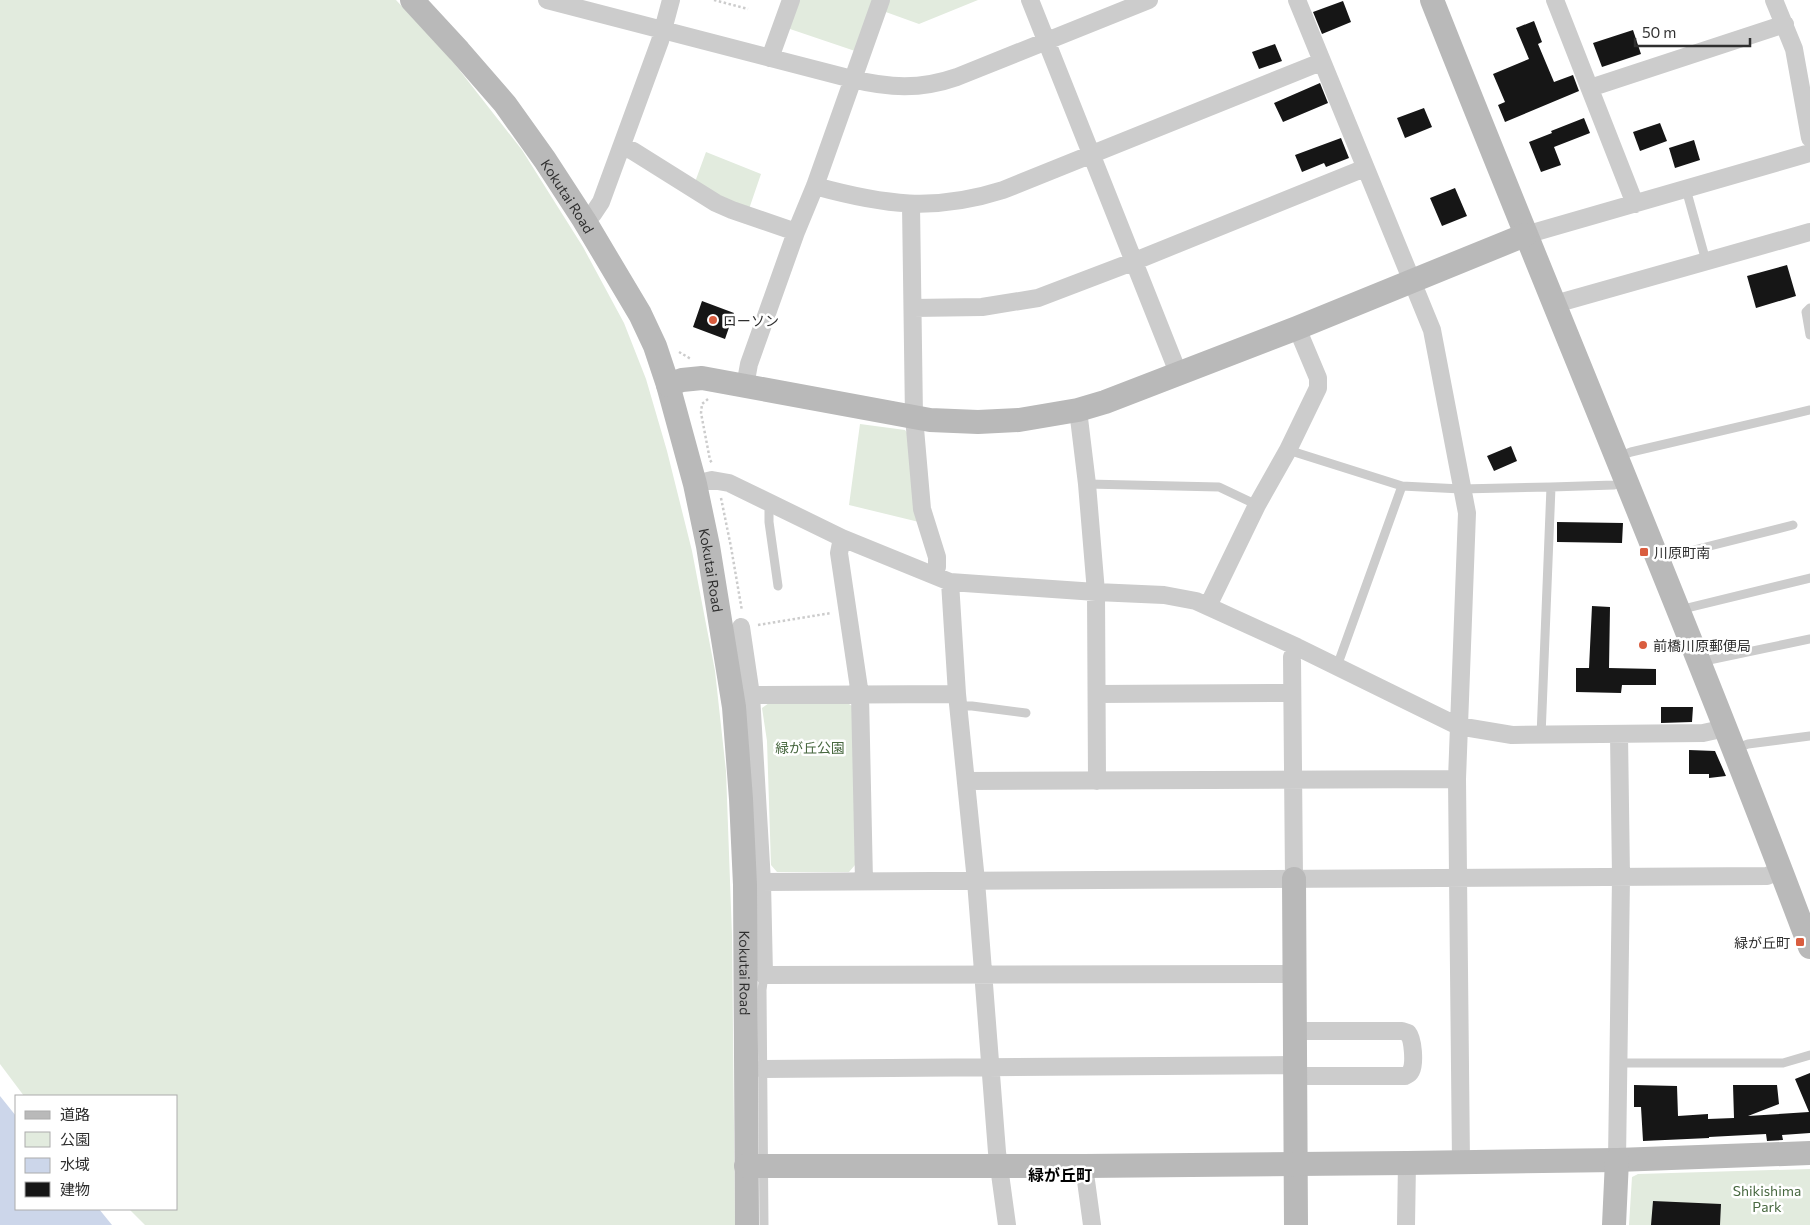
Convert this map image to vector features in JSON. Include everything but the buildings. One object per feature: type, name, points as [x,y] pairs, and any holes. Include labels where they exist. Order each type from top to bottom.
[{"type":"street","points":[[547,0],[565,2],[663,30],[852,79],[881,86],[911,88],[942,82],[1150,0]]},
{"type":"street","points":[[584,220],[593,214],[601,202],[663,30],[671,0]]},
{"type":"street","points":[[770,58],[791,0]]},
{"type":"street","points":[[744,386],[749,364],[881,0]]},
{"type":"street","points":[[1030,0],[1180,375]]},
{"type":"street","points":[[1297,0],[1432,330],[1468,522],[1457,779],[1461,1162]]},
{"type":"street","points":[[1432,0],[1525,235],[1555,304],[1730,739],[1810,947]]},
{"type":"street","points":[[1555,0],[1635,204]]},
{"type":"street","points":[[1774,0],[1797,59],[1810,138]]},
{"type":"street","name":"Kokutai Road","points":[[415,1],[506,104],[545,160],[584,220],[640,314],[655,346],[668,385],[708,546],[731,689],[741,799],[755,1166],[747,1225]]},
{"type":"street","points":[[1590,88],[1784,24]]},
{"type":"street","points":[[815,186],[866,198],[911,205],[943,204],[982,197],[1321,62]]},
{"type":"street","points":[[622,146],[634,151],[716,203],[796,232]]},
{"type":"street","points":[[668,385],[682,380],[702,378],[914,418],[954,422],[999,421],[1078,410],[1180,375],[1525,235],[1810,153]]},
{"type":"street","points":[[913,308],[982,307],[1017,303],[1038,298],[1365,168]]},
{"type":"street","points":[[911,205],[914,418],[922,509],[937,557],[937,567],[933,575]]},
{"type":"street","points":[[1555,304],[1810,232]]},
{"type":"street","points":[[1208,606],[1257,505],[1288,450],[1319,383],[1297,328]]},
{"type":"street","points":[[1078,410],[1087,484],[1096,592],[1097,780]]},
{"type":"street","points":[[694,484],[712,480],[729,483],[842,538],[950,582],[1164,595],[1183,598],[1208,606],[1297,647],[1458,726],[1512,735],[1703,734],[1715,732],[1730,739]]},
{"type":"street","points":[[842,538],[839,554],[860,695],[864,881]]},
{"type":"street","points":[[950,582],[958,700],[976,881],[982,974],[999,1165],[1007,1225]]},
{"type":"street","points":[[743,627],[751,696],[762,882],[764,975],[1294,974]]},
{"type":"street","points":[[1296,1225],[1292,657],[1297,647]]},
{"type":"street","points":[[1097,694],[1292,693]]},
{"type":"street","points":[[751,696],[860,695],[958,700]]},
{"type":"street","points":[[1614,1225],[1620,1063],[1621,877],[1619,734]]},
{"type":"street","points":[[966,782],[1457,779]]},
{"type":"street","points":[[762,882],[1767,876],[1781,870]]},
{"type":"street","points":[[763,1069],[991,1066],[1295,1071],[1405,1076],[1408,1075],[1412,1068],[1412,1041],[1410,1035],[1402,1031],[1295,1031]]},
{"type":"street","points":[[755,1166],[1084,1166],[1407,1163],[1617,1160],[1810,1153]]},
{"type":"street","points":[[1406,1225],[1407,1163]]},
{"type":"street","points":[[1084,1166],[1092,1225]]},
{"type":"lane","points":[[1686,189],[1706,261]]},
{"type":"lane","points":[[1810,308],[1806,312],[1810,335]]},
{"type":"lane","points":[[1617,457],[1631,452],[1810,410]]},
{"type":"lane","points":[[1288,450],[1402,486],[1461,489],[1551,487],[1614,485],[1626,480]]},
{"type":"lane","points":[[1087,484],[1219,487],[1257,505]]},
{"type":"lane","points":[[1335,666],[1340,658],[1402,486]]},
{"type":"lane","points":[[1541,736],[1551,487]]},
{"type":"lane","points":[[773,504],[769,511],[768,522],[778,586]]},
{"type":"lane","points":[[1658,560],[1793,525]]},
{"type":"lane","points":[[1678,610],[1810,578]]},
{"type":"lane","points":[[1700,664],[1709,660],[1810,640]]},
{"type":"lane","points":[[958,700],[972,706],[1026,713]]},
{"type":"lane","points":[[1730,739],[1748,744],[1810,736]]},
{"type":"lane","points":[[764,975],[762,990],[763,1069],[755,1166],[764,1225]]},
{"type":"lane","points":[[1620,1063],[1783,1064],[1810,1055]]},
{"type":"path","points":[[714,0],[748,9]]},
{"type":"path","points":[[710,398],[704,401],[701,413],[710,460],[714,467]]},
{"type":"path","points":[[720,496],[731,547],[743,627],[847,610]]},
{"type":"green space","points":[[0,0],[396,0],[450,58],[522,150],[583,247],[624,323],[646,379],[667,451],[692,551],[715,671],[726,771],[732,936],[735,1225],[145,1225],[130,1210],[178,1210],[178,1095],[23,1095],[0,1064]]},
{"type":"green space","points":[[797,0],[874,0],[855,51],[787,28]]},
{"type":"green space","points":[[887,0],[978,0],[919,24],[883,11]]},
{"type":"green space","points":[[706,152],[761,174],[749,209],[729,201],[695,182]]},
{"type":"green space","points":[[860,424],[905,430],[908,434],[919,522],[849,505]]},
{"type":"green space","name":"緑が丘公園","points":[[769,703],[847,703],[854,707],[855,865],[849,872],[777,872],[771,865],[767,741],[762,708]]},
{"type":"green space","name":"Shikishima Park","points":[[1810,1169],[1810,1225],[1629,1225],[1632,1177],[1638,1174]]},
{"type":"water","points":[[0,1096],[15,1115],[15,1210],[100,1210],[112,1225],[0,1225]]},
{"type":"place","name":"ローソン","points":[[713,320]]},
{"type":"place","name":"川原町南","points":[[1644,552]]},
{"type":"place","name":"前橋川原郵便局","points":[[1643,645]]},
{"type":"place","name":"緑が丘町","points":[[1800,942]]},
{"type":"district","name":"緑が丘町","points":[[1060,1174]]}]
